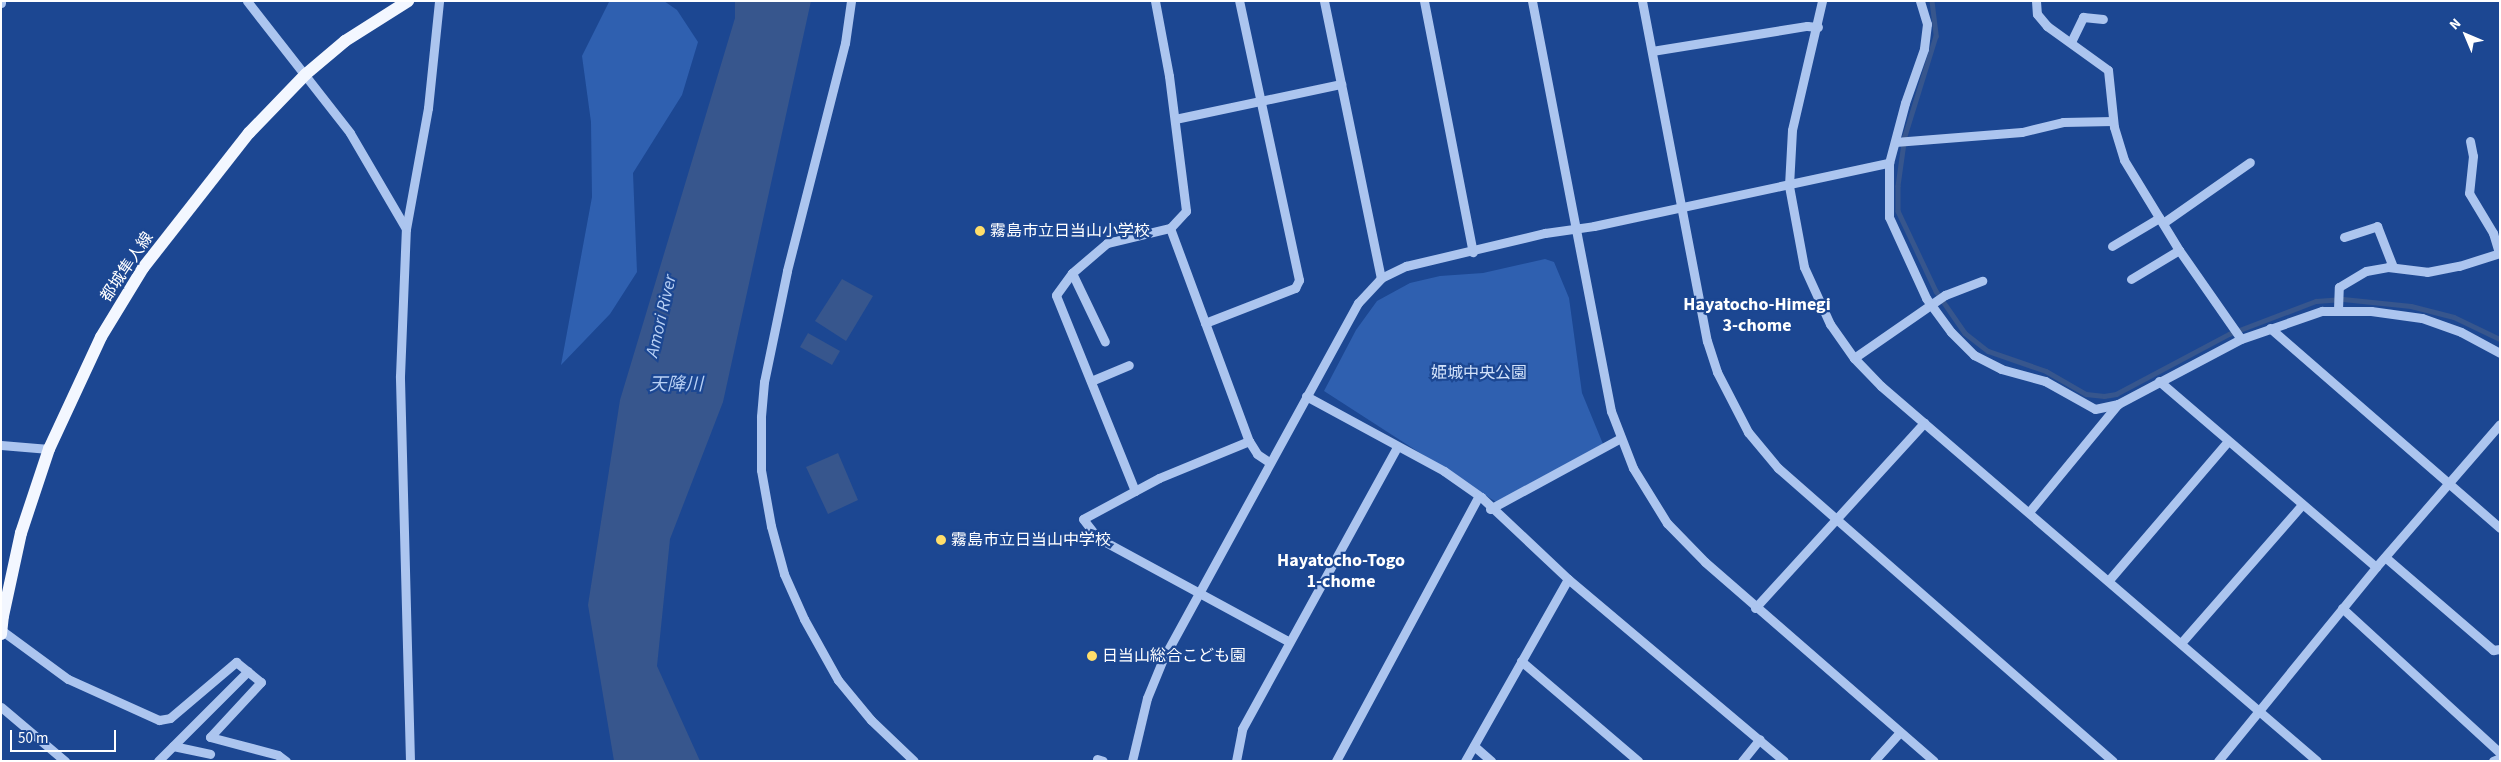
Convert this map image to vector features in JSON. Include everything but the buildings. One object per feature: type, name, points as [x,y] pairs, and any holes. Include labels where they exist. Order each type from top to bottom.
[{"type":"main road","name":"都城隼人線","points":[[1,632],[21,533],[49,449],[101,337],[143,268],[249,133],[306,74],[345,41],[408,1]]},
{"type":"street","points":[[247,1],[306,74],[374,170],[406,229]]},
{"type":"street","points":[[410,761],[400,452],[406,229],[428,108],[439,1]]},
{"type":"street","points":[[851,1],[845,43],[787,271],[764,382],[761,417],[761,470],[771,526],[784,574],[804,619],[838,680],[870,720],[914,761]]},
{"type":"street","points":[[1135,491],[1056,295],[1072,273],[1107,243],[1170,228],[1186,210],[1175,119],[1155,1]]},
{"type":"street","points":[[1205,322],[1295,288],[1299,280],[1239,1]]},
{"type":"street","points":[[1324,1],[1381,278]]},
{"type":"street","points":[[1424,1],[1473,252]]},
{"type":"street","points":[[1532,1],[1611,411],[1619,439],[1647,494],[1667,522],[1755,608],[1934,761]]},
{"type":"street","points":[[1642,1],[1707,341],[1733,407],[1748,432],[1778,468],[1834,519],[2112,761]]},
{"type":"street","points":[[1822,1],[1818,27],[1792,130],[1789,186],[1797,240],[1814,292],[1830,324],[1854,358],[1924,423],[2317,761]]},
{"type":"street","points":[[1920,1],[1927,24],[1924,49],[1889,164],[1889,217],[1902,250],[1932,303],[1965,348],[1985,362],[2045,381],[2088,408],[2101,409],[2118,404],[2240,337],[2306,314],[2338,307],[2422,318],[2461,332],[2500,353]]},
{"type":"street","points":[[2036,1],[2040,19],[2108,70],[2112,121],[2124,160],[2179,250],[2240,337]]},
{"type":"street","points":[[2071,42],[2083,17],[2103,19]]},
{"type":"street","points":[[1652,51],[1808,26],[1818,27]]},
{"type":"street","points":[[1175,119],[1341,84]]},
{"type":"street","points":[[1897,142],[2022,132],[2064,122],[2112,121]]},
{"type":"street","points":[[2338,307],[2339,287],[2359,274],[2394,267],[2427,272],[2459,266],[2500,253],[2494,233],[2469,194],[2473,156],[2470,140]]},
{"type":"street","points":[[2112,246],[2161,221],[2250,162]]},
{"type":"street","points":[[1132,761],[1147,698],[1163,658],[1358,303],[1381,278],[1406,266],[1575,228],[1789,186],[1889,164]]},
{"type":"street","points":[[2344,237],[2377,226],[2394,267]]},
{"type":"street","points":[[1170,228],[1249,441],[1257,454],[1269,462]]},
{"type":"street","points":[[2131,279],[2179,250]]},
{"type":"street","points":[[1072,273],[1105,342]]},
{"type":"street","points":[[1854,358],[1945,294],[1982,281]]},
{"type":"street","points":[[2270,328],[2449,481],[2500,528]]},
{"type":"street","points":[[1091,381],[1129,365]]},
{"type":"street","points":[[2159,381],[2376,567]]},
{"type":"street","points":[[1306,396],[1444,471],[1482,497],[1490,509],[1568,579],[1784,761]]},
{"type":"street","points":[[2029,512],[2118,404]]},
{"type":"street","points":[[1755,608],[1834,519],[1924,423]]},
{"type":"street","points":[[2218,761],[2376,567],[2500,424]]},
{"type":"street","points":[[1490,509],[1619,439]]},
{"type":"street","points":[[1249,441],[1135,491],[1097,509],[1083,519],[1086,526],[1098,538],[1198,594],[1288,641]]},
{"type":"street","points":[[2108,580],[2228,441]]},
{"type":"street","points":[[1,445],[49,449]]},
{"type":"street","points":[[1236,761],[1242,729],[1288,641],[1397,447]]},
{"type":"street","points":[[1336,761],[1478,496],[1482,497]]},
{"type":"street","points":[[2181,643],[2302,504]]},
{"type":"street","points":[[2386,557],[2493,650],[2500,649]]},
{"type":"street","points":[[1465,761],[1568,579]]},
{"type":"street","points":[[2342,608],[2500,753]]},
{"type":"street","points":[[1,632],[68,679],[159,720],[170,718],[236,662],[261,682],[210,738],[278,755],[286,761]]},
{"type":"street","points":[[1521,661],[1638,761]]},
{"type":"street","points":[[158,761],[248,671]]},
{"type":"street","points":[[1,707],[65,761]]},
{"type":"street","points":[[1874,761],[1900,732]]},
{"type":"street","points":[[1742,761],[1760,739]]},
{"type":"street","points":[[174,746],[210,754]]},
{"type":"street","points":[[1474,746],[1491,761]]},
{"type":"street","points":[[2493,761],[2500,758]]},
{"type":"green space","points":[[664,1],[677,10],[698,42],[682,95],[633,173],[637,272],[610,314],[561,365],[592,197],[591,122],[582,56],[609,2]]},
{"type":"green space","name":"姫城中央公園","points":[[1545,259],[1554,262],[1569,298],[1582,393],[1603,444],[1496,502],[1324,391],[1356,330],[1377,301],[1410,283],[1440,276],[1483,273]]},
{"type":"water","name":"天降川","points":[[735,1],[811,1],[723,402],[670,539],[657,666],[700,761],[614,761],[588,605],[620,400],[735,18]]},
{"type":"water","points":[[842,279],[873,296],[846,341],[815,321]]},
{"type":"water","points":[[808,333],[840,351],[832,365],[800,347]]},
{"type":"water","points":[[838,453],[858,500],[828,514],[806,467]]},
{"type":"waterway","points":[[1932,1],[1936,36],[1905,136],[1898,186],[1898,211],[1936,291],[1965,333],[1988,351],[2046,371],[2086,394],[2104,396],[2116,394],[2229,334],[2316,301],[2343,299],[2411,306],[2454,317],[2500,339]]},
{"type":"place","name":"霧島市立日当山小学校","points":[[980,231]]},
{"type":"place","name":"霧島市立日当山中学校","points":[[941,540]]},
{"type":"place","name":"日当山総合こども園","points":[[1092,656]]},
{"type":"district","name":"Hayatocho-Himegi 3-chome","points":[[1757,316]]},
{"type":"district","name":"Hayatocho-Togo 1-chome","points":[[1341,572]]},
{"type":"water label","name":"Amori River","points":[[662,316]]}]
